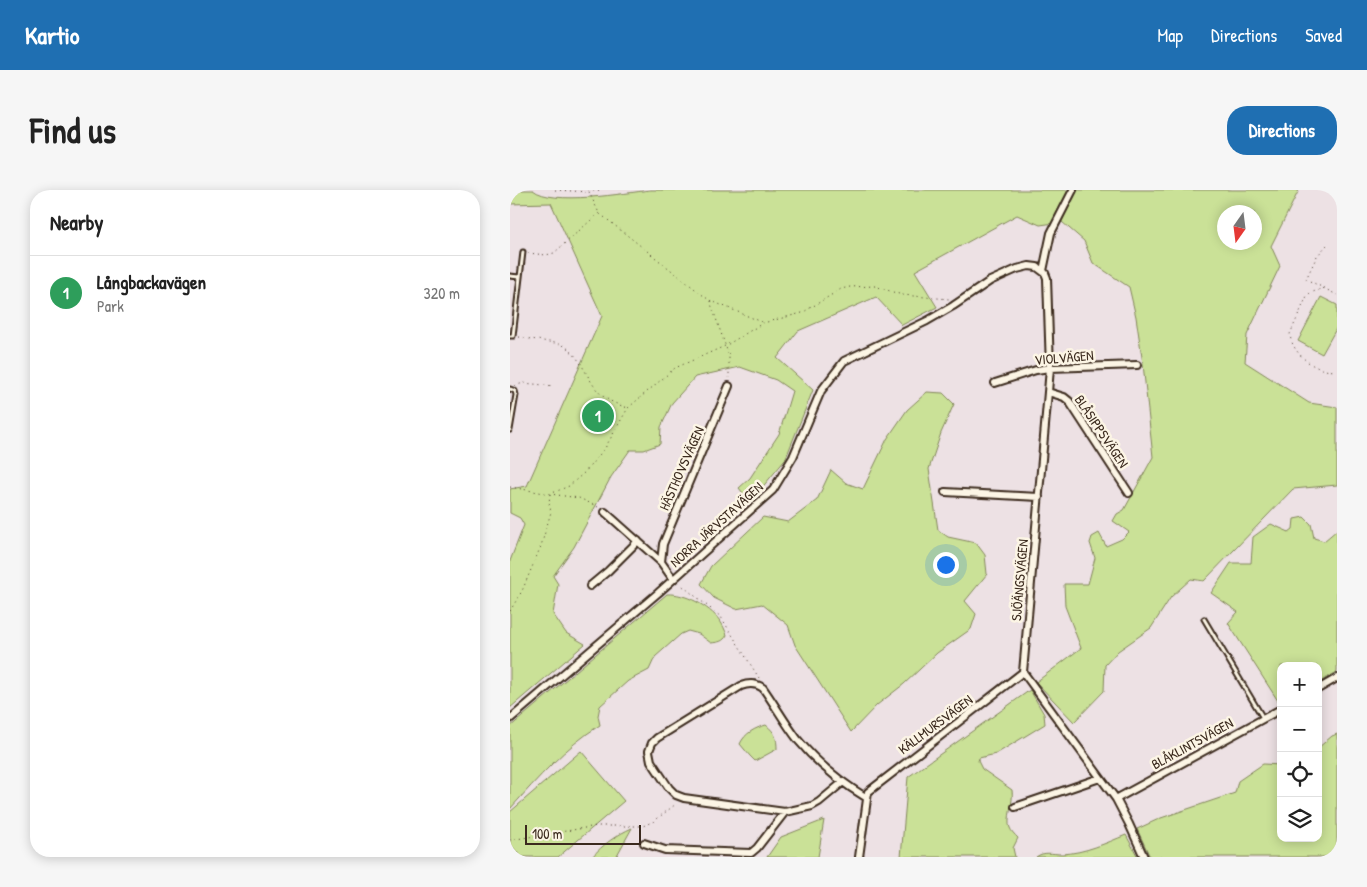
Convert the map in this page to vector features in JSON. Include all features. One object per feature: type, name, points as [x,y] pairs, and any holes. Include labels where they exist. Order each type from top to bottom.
[{"type":"street","points":[[1043,271],[1051,233],[1073,190]]},
{"type":"street","name":"NORRA JÄRVSTAVÄGEN","points":[[510,719],[773,490],[793,457],[821,390],[844,361],[927,321],[990,281],[1016,268],[1033,267],[1043,271]]},
{"type":"street","name":"SJÖÄNGSVÄGEN","points":[[1023,672],[1050,368],[1048,284],[1043,271]]},
{"type":"street","name":"VIOLVÄGEN","points":[[995,383],[1036,370],[1050,368],[1137,365]]},
{"type":"street","name":"HÄSTHOVSVÄGEN","points":[[661,562],[666,535],[729,386]]},
{"type":"street","name":"BLÅSIPPSVÄGEN","points":[[1048,392],[1064,396],[1069,401],[1129,493]]},
{"type":"street","points":[[945,492],[1039,497]]},
{"type":"street","points":[[605,512],[661,562],[673,579]]},
{"type":"street","points":[[590,586],[638,541]]},
{"type":"street","points":[[1023,672],[1116,799],[1144,857]]},
{"type":"street","name":"KÄLLMURSVÄGEN","points":[[867,798],[868,792],[872,788],[1023,672]]},
{"type":"street","points":[[1322,687],[1337,678]]},
{"type":"street","points":[[843,782],[812,806],[785,812],[684,798],[676,795],[669,788],[651,761],[649,751],[652,743],[657,738],[741,686],[759,685],[797,739],[808,751],[843,782],[867,798],[859,857]]},
{"type":"street","name":"BLÅKLINTSVÄGEN","points":[[1116,799],[1277,711]]},
{"type":"street","points":[[1015,807],[1100,778]]},
{"type":"street","points":[[644,843],[665,850],[751,853],[785,812]]},
{"type":"lane","points":[[512,336],[523,252]]},
{"type":"lane","points":[[510,276],[519,277]]},
{"type":"lane","points":[[510,389],[515,391],[516,395],[510,430]]},
{"type":"lane","points":[[1204,619],[1263,719]]},
{"type":"path","points":[[555,190],[599,190]]},
{"type":"path","points":[[588,191],[599,213],[709,300],[763,323]]},
{"type":"path","points":[[523,252],[546,255],[554,254],[599,213]]},
{"type":"path","points":[[1327,245],[1317,256],[1306,279],[1337,296]]},
{"type":"path","points":[[550,494],[569,486],[585,472],[605,448],[628,408],[675,368],[725,346],[763,323],[802,313],[841,289],[861,285],[885,288],[902,295],[951,299],[959,302]]},
{"type":"path","points":[[1324,288],[1307,296],[1290,334],[1290,340],[1297,354],[1329,372],[1337,370]]},
{"type":"path","points":[[709,300],[729,356],[729,386]]},
{"type":"path","points":[[512,336],[561,344],[568,347],[598,390],[609,401],[628,408]]},
{"type":"path","points":[[510,389],[523,383],[554,386]]},
{"type":"path","points":[[510,487],[579,498],[605,512]]},
{"type":"path","points":[[510,611],[522,591],[541,546],[552,512],[550,494]]},
{"type":"path","points":[[673,579],[721,617],[759,678],[762,688]]},
{"type":"path","points":[[510,840],[597,826],[643,826],[654,821],[684,798]]},
{"type":"green space","points":[[510,190],[533,190],[542,195],[572,198],[607,196],[650,190],[1299,190],[1271,246],[1280,266],[1247,335],[1245,362],[1309,403],[1337,407],[1337,485],[1293,489],[1204,581],[1191,579],[1171,597],[1151,628],[1118,651],[1105,665],[1104,691],[1074,722],[1036,682],[1081,648],[1065,606],[1064,584],[1088,584],[1095,558],[1090,543],[1092,537],[1099,533],[1106,546],[1122,539],[1129,532],[1113,521],[1117,514],[1124,510],[1153,457],[1143,364],[1136,317],[1129,287],[1093,263],[1084,241],[1062,222],[1040,225],[1017,215],[915,271],[937,307],[902,325],[876,297],[798,331],[777,358],[813,390],[785,460],[750,502],[739,488],[750,478],[779,434],[792,391],[776,380],[740,367],[695,377],[672,403],[661,427],[660,444],[644,450],[630,450],[611,477],[574,547],[553,576],[558,584],[553,614],[566,633],[585,644],[510,708],[510,561],[524,525],[520,518],[510,513],[510,489],[527,486],[602,316],[551,203],[510,204]]},
{"type":"green space","points":[[1321,297],[1337,305],[1337,327],[1322,354],[1298,341]]},
{"type":"green space","points":[[927,392],[943,393],[954,404],[941,433],[929,469],[938,530],[948,537],[976,543],[985,555],[987,574],[965,601],[976,614],[971,629],[937,653],[904,684],[877,705],[851,732],[795,645],[788,625],[762,604],[736,609],[714,598],[701,584],[711,566],[763,517],[788,522],[817,500],[831,470],[846,483],[863,489],[887,439],[907,410]]},
{"type":"green space","points":[[1304,517],[1311,524],[1314,538],[1324,541],[1337,530],[1337,672],[1322,681],[1322,662],[1277,662],[1277,699],[1228,623],[1238,612],[1211,593],[1231,563],[1251,563],[1253,537],[1271,524],[1289,532],[1293,529],[1294,519]]},
{"type":"green space","points":[[667,594],[689,598],[710,610],[722,624],[727,635],[720,641],[711,643],[699,634],[688,631],[681,634],[655,657],[649,670],[628,681],[600,706],[598,716],[600,725],[563,753],[510,809],[510,727]]},
{"type":"green space","points":[[1030,690],[1044,714],[1045,724],[996,754],[979,758],[978,761],[982,769],[1012,790],[1009,825],[1018,838],[1013,848],[1015,857],[901,857],[908,777]]},
{"type":"green space","points":[[766,725],[775,736],[777,749],[755,761],[740,744],[751,731]]},
{"type":"green space","points":[[1337,734],[1337,857],[1150,857],[1137,829],[1161,818],[1235,793],[1238,781],[1263,764],[1277,765],[1277,842],[1322,842],[1322,745]]},
{"type":"green space","points":[[581,751],[624,801],[558,857],[521,857],[510,844],[510,812]]},
{"type":"green space","points":[[824,820],[818,857],[767,857],[781,837]]},
{"type":"green space","points":[[632,828],[616,857],[592,857],[610,840]]},
{"type":"green space","points":[[1126,835],[1138,857],[1036,857],[1045,853],[1079,852]]},
{"type":"place","name":"Långbackavägen","points":[[598,416]]}]
